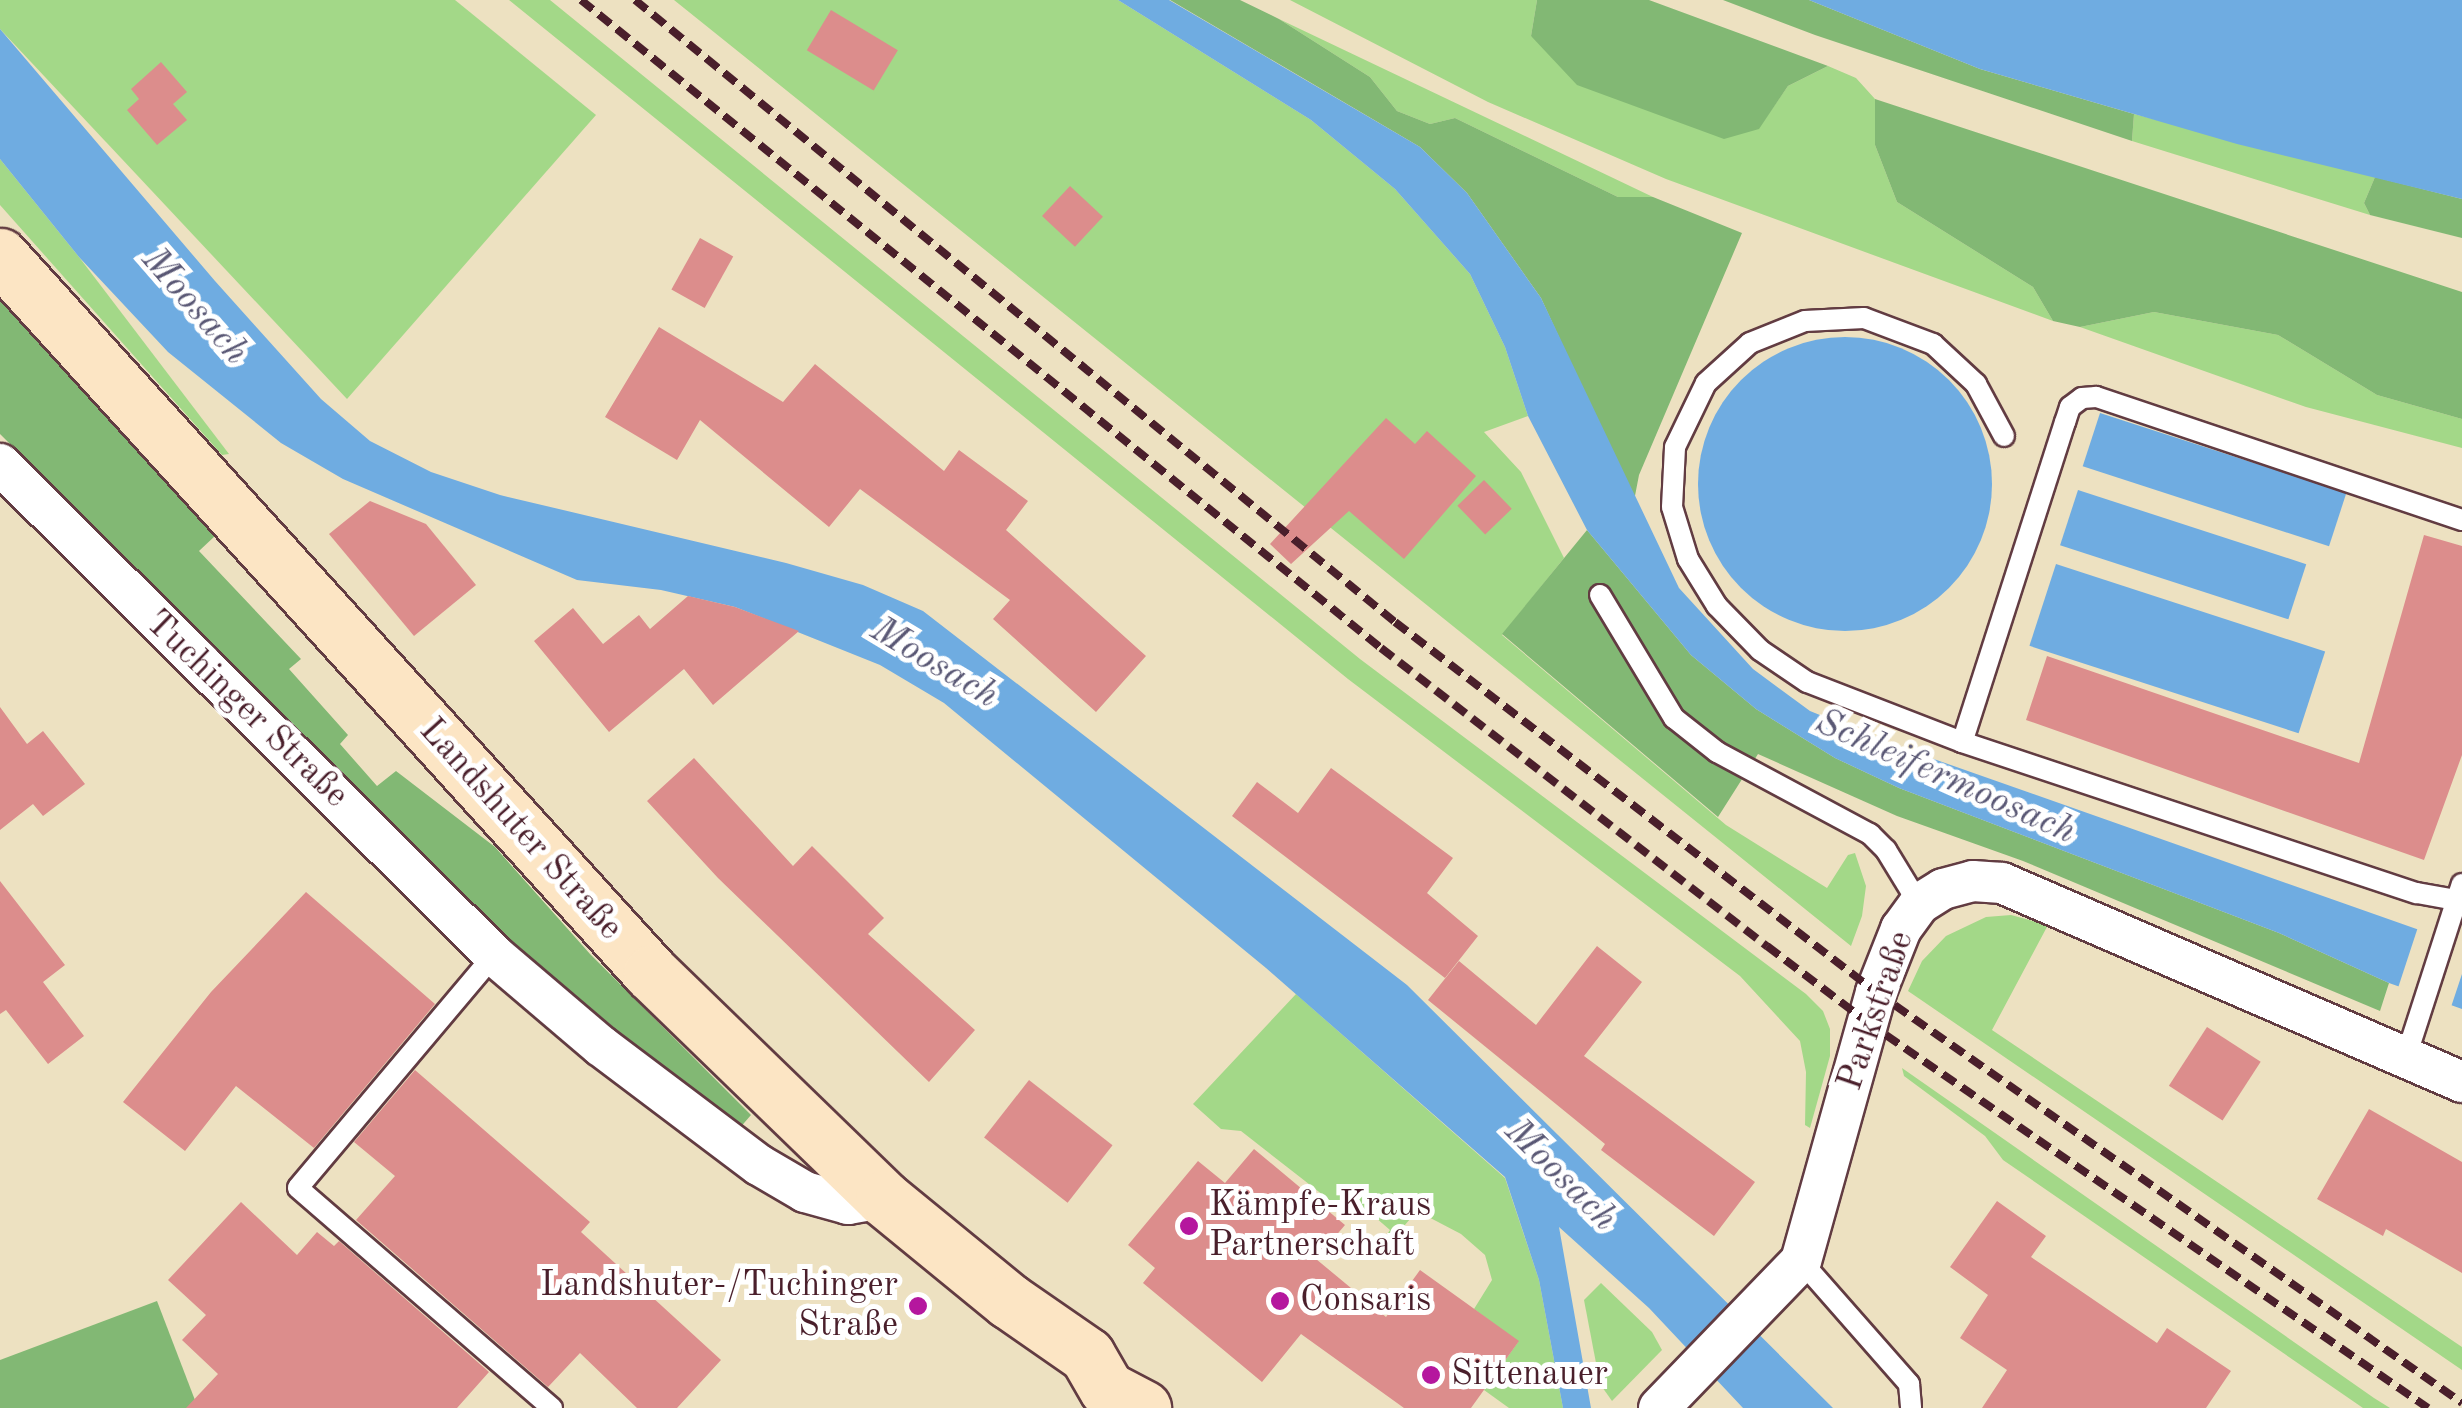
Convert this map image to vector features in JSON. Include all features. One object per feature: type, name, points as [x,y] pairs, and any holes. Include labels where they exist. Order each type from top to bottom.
[{"type":"main road","name":"Landshuter Straße","points":[[0,256],[651,972],[883,1198],[1009,1301],[1087,1355],[1107,1389],[1142,1408]]},
{"type":"main road","name":"Landshuter Straße","points":[[1087,1355],[1125,1358],[1142,1367],[1156,1376],[1174,1408]]},
{"type":"street","name":"Tuchinger Straße","points":[[0,464],[494,955],[601,1046],[759,1166],[828,1200],[848,1204],[883,1198]]},
{"type":"street","name":"Parkstraße","points":[[1658,1408],[1800,1261],[1876,992],[1902,930],[1919,904],[1943,889],[1973,881],[2002,883],[2462,1082]]},
{"type":"lane","points":[[2004,436],[1976,384],[1933,344],[1864,318],[1805,321],[1750,343],[1706,383],[1676,448],[1672,507],[1688,559],[1717,606],[1749,639],[1807,682],[1962,742],[2417,893],[2460,895],[2405,1060]]},
{"type":"lane","points":[[1962,742],[2064,422],[2070,406],[2082,398],[2096,396],[2462,520]]},
{"type":"lane","points":[[1600,595],[1674,718],[1716,752],[1870,834],[1886,850],[1919,904]]},
{"type":"lane","points":[[494,955],[298,1188],[552,1408]]},
{"type":"lane","points":[[1800,1261],[1909,1384],[1911,1408]]},
{"type":"green space","points":[[0,0],[455,0],[596,115],[347,399],[0,29]]},
{"type":"green space","points":[[509,0],[550,0],[1360,659],[1806,994],[1823,1011],[1830,1029],[1830,1056],[1810,1128],[1805,1125],[1806,1072],[1800,1041],[1740,976],[1348,679]]},
{"type":"green space","points":[[674,0],[1118,0],[1311,120],[1395,189],[1470,274],[1505,347],[1528,416],[1484,432],[1521,472],[1564,558],[1502,635],[1726,825],[1827,888],[1848,855],[1855,853],[1866,886],[1862,916],[1851,946]]},
{"type":"green space","points":[[1170,0],[1240,0],[1279,19],[1370,77],[1397,111],[1430,124],[1455,118],[1618,197],[1653,197],[1742,233],[1639,475],[1634,501],[1541,298],[1467,193],[1420,147]]},
{"type":"green space","points":[[1290,0],[1537,0],[1531,36],[1758,129],[1788,86],[1828,66],[1856,78],[1875,99],[1875,145],[1897,202],[2033,287],[2053,321],[1666,179],[1488,102]]},
{"type":"green space","points":[[1537,0],[1649,0],[1828,66],[1788,86],[1759,129],[1724,139],[1577,85],[1531,36]]},
{"type":"green space","points":[[1723,0],[1809,0],[1980,69],[2134,114],[2132,141],[1815,35]]},
{"type":"green space","points":[[1279,19],[1653,197],[1618,197],[1455,118],[1430,124],[1397,111],[1370,77]]},
{"type":"green space","points":[[1875,99],[2462,292],[2462,419],[2377,395],[2278,335],[2154,312],[2080,327],[2053,321],[2033,287],[1897,202],[1875,145]]},
{"type":"green space","points":[[2134,114],[2375,177],[2364,203],[2370,215],[2132,141]]},
{"type":"green space","points":[[0,159],[229,454],[222,455],[0,205]]},
{"type":"green space","points":[[2375,177],[2462,199],[2462,238],[2370,215],[2364,203]]},
{"type":"green space","points":[[0,295],[216,535],[199,551],[301,659],[289,669],[348,735],[340,744],[377,786],[396,771],[495,847],[590,954],[751,1115],[738,1130],[510,942],[0,434]]},
{"type":"green space","points":[[2154,312],[2278,335],[2377,395],[2462,419],[2462,448],[2306,407],[2080,327]]},
{"type":"green space","points":[[1587,530],[1691,655],[1756,709],[1835,758],[1899,788],[2279,933],[2389,983],[2380,1011],[2023,861],[1897,816],[1758,754],[1718,817],[1502,634]]},
{"type":"green space","points":[[2011,915],[2048,925],[1992,1030],[2462,1347],[2462,1370],[1908,991],[1922,961],[1946,936],[1986,917]]},
{"type":"green space","points":[[1296,994],[1505,1178],[1539,1280],[1563,1408],[1509,1408],[1484,1390],[1518,1342],[1474,1309],[1492,1280],[1485,1255],[1461,1234],[1417,1211],[1385,1248],[1382,1242],[1390,1230],[1368,1211],[1332,1202],[1241,1131],[1221,1129],[1193,1104]]},
{"type":"green space","points":[[1902,1068],[2390,1408],[2363,1408],[2003,1160],[1985,1136],[1904,1076]]},
{"type":"green space","points":[[1601,1283],[1652,1332],[1662,1350],[1612,1401],[1600,1384],[1584,1300]]},
{"type":"green space","points":[[157,1301],[198,1408],[0,1408],[0,1360]]},
{"type":"water","name":"Schleifermoosach","points":[[1118,0],[1169,0],[1420,147],[1467,193],[1541,298],[1679,588],[1753,669],[1810,711],[1894,745],[2462,945],[2462,1009],[2389,983],[2279,933],[1899,788],[1835,758],[1756,709],[1691,655],[1587,530],[1528,416],[1505,347],[1470,274],[1395,189],[1311,120]]},
{"type":"water","points":[[1809,0],[2462,0],[2462,199],[2237,144],[1980,69]]},
{"type":"water","name":"Moosach","points":[[0,29],[215,281],[321,399],[370,441],[431,472],[500,495],[786,563],[863,585],[923,611],[1407,985],[1833,1408],[1743,1408],[1649,1308],[1559,1227],[1591,1408],[1563,1408],[1539,1280],[1505,1177],[1266,968],[944,703],[880,665],[735,607],[661,590],[577,580],[343,479],[281,443],[168,352],[79,257],[0,159]]},
{"type":"water","points":[[1845,337],[1901,348],[1949,380],[1981,428],[1992,484],[1981,540],[1949,588],[1901,620],[1845,631],[1789,620],[1741,588],[1709,540],[1698,484],[1709,428],[1741,380],[1789,348]]},
{"type":"water","points":[[2100,413],[2346,493],[2329,546],[2083,466]]},
{"type":"water","points":[[2078,490],[2306,564],[2288,619],[2060,545]]},
{"type":"water","points":[[2056,564],[2325,651],[2299,733],[2029,646]]},
{"type":"pier","points":[[2418,927],[2462,941],[2462,974],[2450,1010],[2397,991]]},
{"type":"building","points":[[831,10],[898,50],[874,90],[807,50]]},
{"type":"building","points":[[161,62],[187,92],[173,104],[187,120],[157,145],[127,110],[139,99],[131,89]]},
{"type":"building","points":[[1070,186],[1103,217],[1075,247],[1042,216]]},
{"type":"building","points":[[700,238],[733,256],[705,308],[671,290]]},
{"type":"building","points":[[659,327],[783,402],[815,364],[944,471],[959,450],[1028,501],[1006,530],[1146,656],[1096,712],[993,619],[1010,600],[860,489],[829,527],[700,420],[677,460],[605,417]]},
{"type":"building","points":[[1386,418],[1415,444],[1427,431],[1476,476],[1404,559],[1349,511],[1291,564],[1270,544]]},
{"type":"building","points":[[1484,480],[1512,509],[1485,534],[1457,506]]},
{"type":"building","points":[[370,501],[426,524],[476,585],[414,636],[329,534]]},
{"type":"building","points":[[2424,535],[2462,546],[2462,755],[2424,860],[2026,720],[2047,656],[2359,763]]},
{"type":"building","points":[[688,596],[735,607],[799,631],[713,705],[684,669],[609,732],[534,641],[573,608],[603,644],[639,615],[650,629]]},
{"type":"building","points":[[0,707],[27,744],[43,731],[85,784],[43,816],[33,804],[0,830]]},
{"type":"building","points":[[694,758],[793,866],[812,846],[884,918],[868,934],[975,1030],[929,1082],[718,878],[647,801]]},
{"type":"building","points":[[1331,768],[1453,858],[1427,893],[1478,936],[1445,978],[1232,816],[1257,782],[1298,813]]},
{"type":"building","points":[[0,881],[65,965],[43,982],[84,1036],[48,1064],[6,1010],[0,1014]]},
{"type":"building","points":[[306,892],[435,1004],[314,1148],[236,1086],[185,1151],[123,1102],[211,992]]},
{"type":"building","points":[[1597,946],[1642,982],[1584,1056],[1755,1182],[1714,1236],[1601,1150],[1605,1144],[1428,1000],[1459,961],[1536,1025]]},
{"type":"building","points":[[2207,1027],[2261,1062],[2223,1121],[2169,1086]]},
{"type":"building","points":[[415,1070],[590,1222],[581,1232],[721,1360],[677,1408],[637,1408],[580,1353],[548,1387],[356,1220],[395,1176],[354,1142]]},
{"type":"building","points":[[1029,1080],[1113,1145],[1068,1203],[984,1138]]},
{"type":"building","points":[[2369,1109],[2462,1162],[2462,1273],[2386,1229],[2383,1236],[2317,1199]]},
{"type":"building","points":[[1254,1149],[1345,1225],[1316,1259],[1386,1317],[1420,1270],[1519,1341],[1471,1408],[1404,1408],[1301,1334],[1262,1382],[1143,1283],[1155,1268],[1128,1245],[1198,1161],[1225,1183]]},
{"type":"building","points":[[1997,1201],[2046,1236],[2031,1257],[2157,1343],[2167,1328],[2231,1371],[2206,1408],[1982,1408],[2007,1370],[1960,1338],[1988,1295],[1950,1267]]},
{"type":"building","points":[[241,1202],[297,1255],[317,1232],[334,1246],[339,1241],[489,1372],[457,1408],[186,1408],[218,1374],[182,1340],[206,1315],[168,1280]]},
{"type":"railway","points":[[581,0],[1381,648],[1767,946],[1867,1022],[2428,1408]]},
{"type":"railway","points":[[635,0],[1395,622],[1876,992],[2462,1403]]},
{"type":"place","name":"Kämpfe-Kraus Partnerschaft","points":[[1189,1226]]},
{"type":"place","name":"Consaris","points":[[1280,1301]]},
{"type":"place","name":"Landshuter-/Tuchinger Straße","points":[[918,1306]]},
{"type":"place","name":"Sittenauer","points":[[1431,1375]]}]
